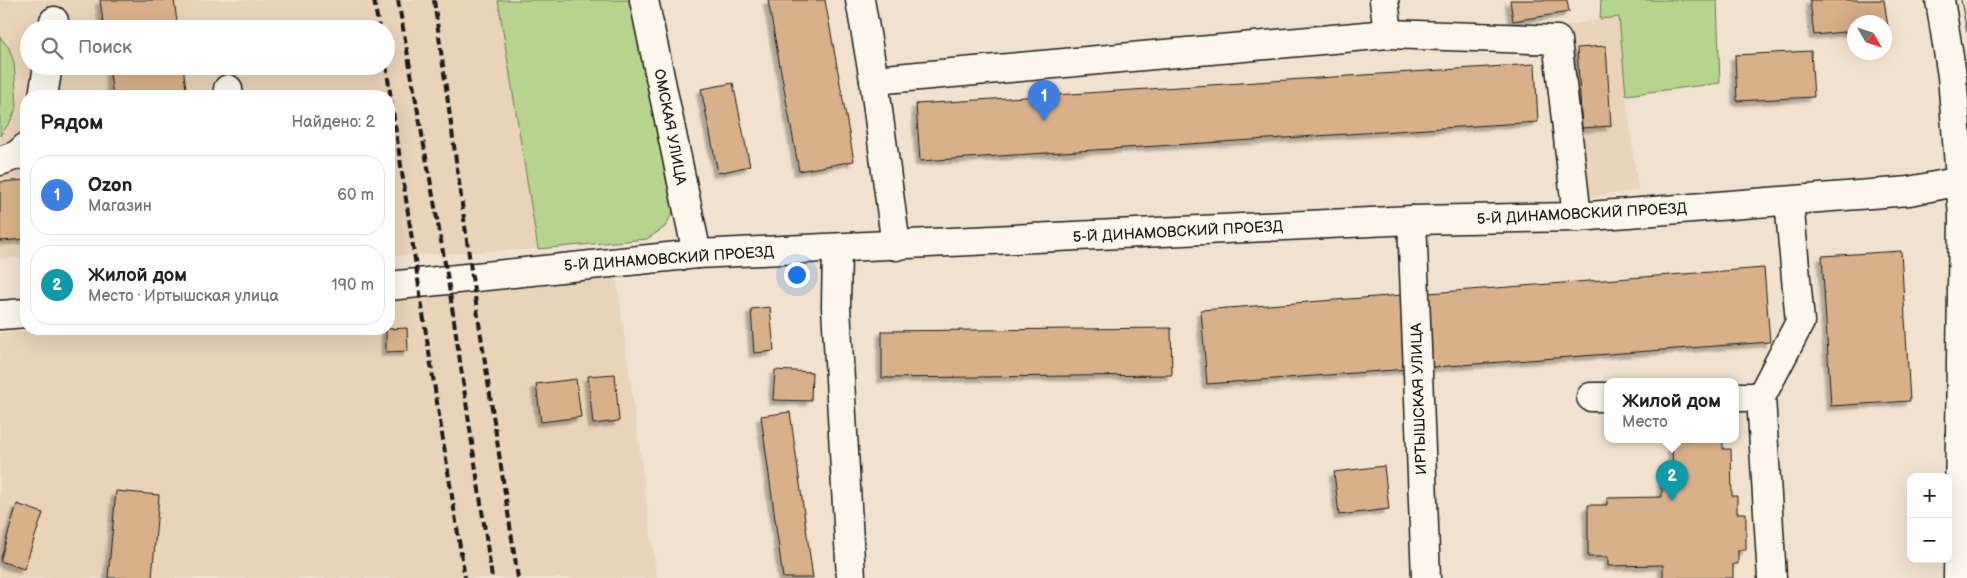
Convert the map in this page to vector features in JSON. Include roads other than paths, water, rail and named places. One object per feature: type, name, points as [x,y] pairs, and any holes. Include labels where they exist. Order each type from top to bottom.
[{"type":"street","name":"ОМСКАЯ УЛИЦА","points":[[644,0],[697,254]]},
{"type":"street","points":[[860,0],[874,80],[896,246]]},
{"type":"street","points":[[1384,0],[1388,34]]},
{"type":"street","points":[[1940,0],[1952,76],[1963,181],[1958,578]]},
{"type":"street","points":[[874,80],[1388,34],[1557,40],[1577,217]]},
{"type":"street","points":[[44,90],[46,75]]},
{"type":"street","points":[[0,161],[20,152]]},
{"type":"street","name":"5-Й ДИНАМОВСКИЙ ПРОЕЗД","points":[[395,285],[697,254],[1412,220],[1577,217],[1909,191],[1963,181]]},
{"type":"street","points":[[1772,578],[1749,397],[1800,322],[1790,201]]},
{"type":"street","name":"ИРТЫШСКАЯ УЛИЦА","points":[[1412,220],[1426,578]]},
{"type":"street","points":[[837,248],[836,307],[851,578]]},
{"type":"street","points":[[0,315],[20,313]]},
{"type":"tram line","points":[[1961,0],[1967,32]]},
{"type":"railway","points":[[374,0],[377,20]]},
{"type":"railway","points":[[398,0],[448,280],[492,578]]},
{"type":"railway","points":[[434,0],[472,277],[518,578]]},
{"type":"railway","points":[[387,75],[390,90]]},
{"type":"railway","points":[[395,125],[465,578]]},
{"type":"place","name":"Ozon","points":[[1044,121]]},
{"type":"place","name":"Жилой дом","points":[[1672,501]]}]
